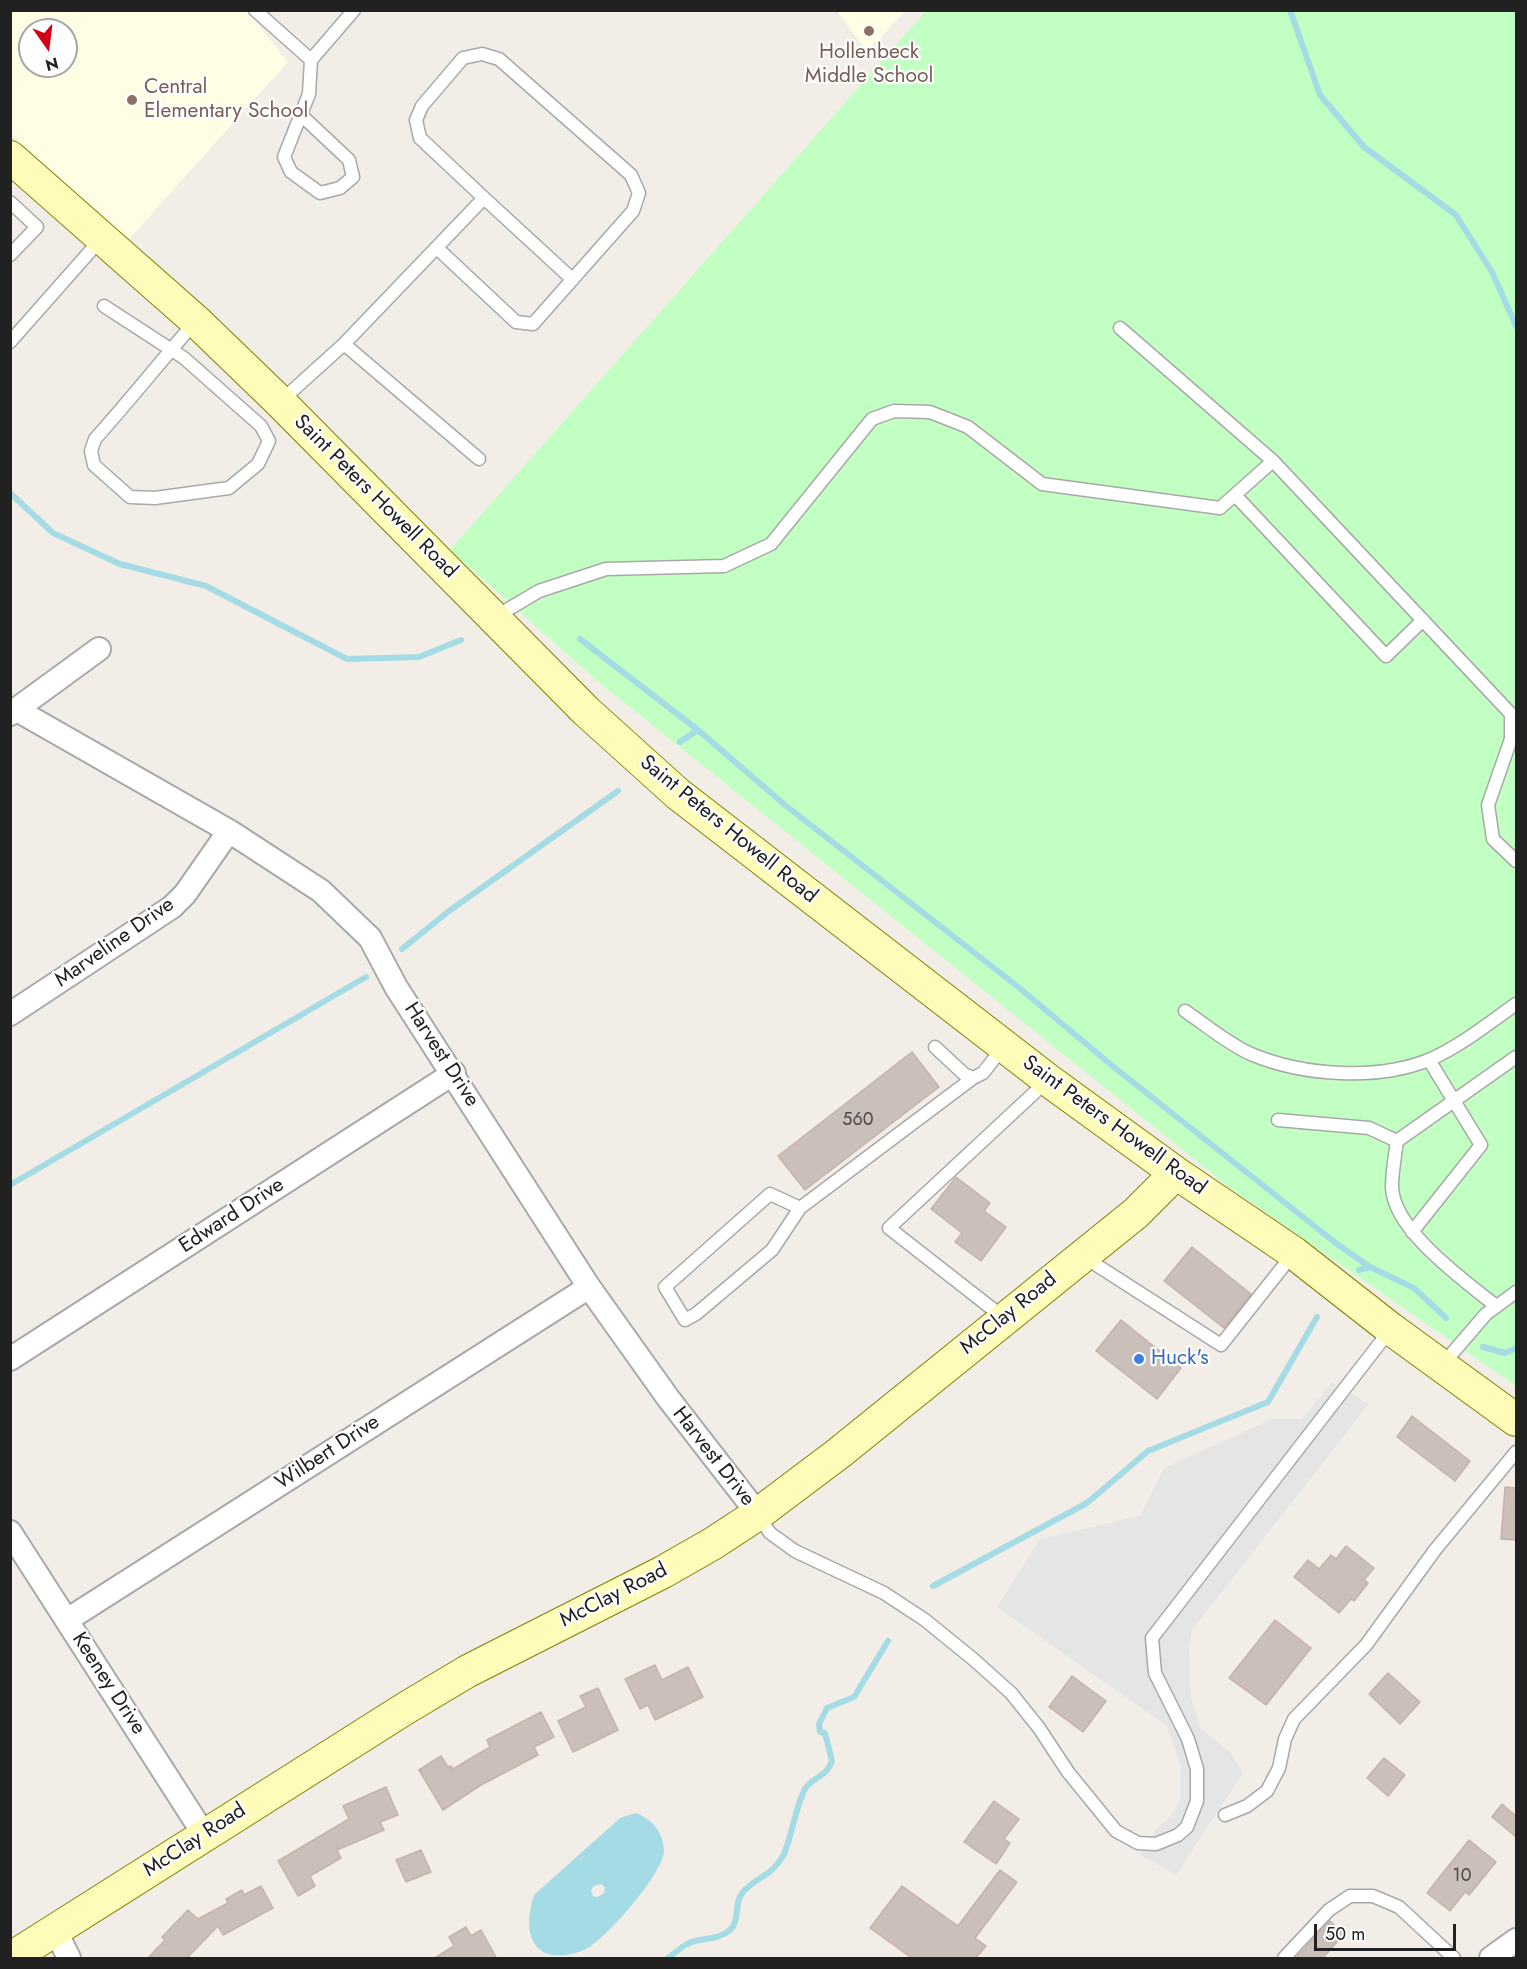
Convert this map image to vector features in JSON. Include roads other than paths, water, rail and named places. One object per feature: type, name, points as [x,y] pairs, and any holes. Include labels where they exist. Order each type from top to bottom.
[{"type":"main road","name":"Saint Peters Howell Road","points":[[10,157],[196,321],[280,402],[586,711],[678,794],[1048,1080],[1176,1173],[1294,1253],[1441,1366],[1512,1414]]},
{"type":"main road","name":"McClay Road","points":[[11,1959],[468,1671],[663,1572],[758,1514],[838,1454],[1136,1213],[1176,1173]]},
{"type":"street","points":[[14,712],[99,649]]},
{"type":"street","name":"Harvest Drive","points":[[14,712],[228,831],[321,891],[370,938],[396,987],[454,1073],[589,1287],[668,1398],[758,1514]]},
{"type":"street","name":"Marveline Drive","points":[[10,1014],[172,907],[185,894],[228,831]]},
{"type":"street","name":"Edward Drive","points":[[10,1359],[454,1073]]},
{"type":"street","name":"Wilbert Drive","points":[[67,1620],[589,1287]]},
{"type":"street","name":"Keeney Drive","points":[[10,1532],[205,1836]]},
{"type":"street","points":[[55,1930],[69,1959]]},
{"type":"street","points":[[1491,1959],[1516,1940]]},
{"type":"lane","points":[[255,10],[311,60]]},
{"type":"lane","points":[[300,114],[349,160],[353,177],[339,188],[320,193],[291,172],[284,157],[300,114],[309,94],[311,60],[354,10]]},
{"type":"lane","points":[[437,248],[516,322],[533,324],[633,211],[639,193],[631,175],[499,59],[482,54],[463,58],[422,106],[416,120],[420,138],[572,279]]},
{"type":"lane","points":[[280,402],[344,344],[483,198]]},
{"type":"lane","points":[[10,202],[36,227],[10,255]]},
{"type":"lane","points":[[10,342],[102,238]]},
{"type":"lane","points":[[104,306],[170,351],[184,358],[261,426],[269,441],[258,464],[229,488],[155,498],[130,497],[94,465],[91,452],[95,440],[170,351],[196,321]]},
{"type":"lane","points":[[1120,328],[1273,461],[1511,714],[1511,739],[1488,805],[1493,839],[1516,861]]},
{"type":"lane","points":[[344,344],[479,459]]},
{"type":"lane","points":[[494,617],[539,591],[606,569],[724,566],[771,543],[872,419],[894,411],[930,412],[968,426],[1042,484],[1220,508],[1273,461]]},
{"type":"lane","points":[[1235,495],[1386,656],[1423,620]]},
{"type":"lane","points":[[1185,1011],[1250,1053],[1290,1065],[1326,1071],[1362,1072],[1403,1068],[1430,1060],[1516,1004]]},
{"type":"lane","points":[[800,1208],[770,1194],[665,1287],[685,1320],[696,1314],[772,1250],[800,1208],[973,1078],[983,1073],[1005,1045]]},
{"type":"lane","points":[[935,1047],[964,1074],[973,1078]]},
{"type":"lane","points":[[1496,1306],[1443,1262],[1412,1232],[1392,1189],[1397,1141],[1516,1057]]},
{"type":"lane","points":[[1412,1232],[1481,1145],[1430,1060]]},
{"type":"lane","points":[[1004,1318],[889,1228],[1048,1080]]},
{"type":"lane","points":[[1278,1120],[1369,1128],[1397,1141]]},
{"type":"lane","points":[[1082,1255],[1101,1270],[1221,1345],[1294,1253]]},
{"type":"lane","points":[[1441,1366],[1496,1306],[1516,1292]]},
{"type":"lane","points":[[758,1514],[770,1533],[795,1551],[884,1593],[925,1620],[973,1659],[1011,1693],[1039,1728],[1068,1772],[1116,1831],[1138,1843],[1156,1844],[1178,1835],[1187,1827],[1197,1801],[1197,1769],[1188,1739],[1155,1673],[1152,1638],[1391,1329]]},
{"type":"lane","points":[[1225,1815],[1247,1806],[1267,1791],[1279,1768],[1285,1739],[1294,1719],[1366,1645],[1435,1550],[1516,1452]]},
{"type":"lane","points":[[1284,1959],[1329,1910],[1350,1896],[1373,1896],[1399,1907],[1454,1959]]},
{"type":"water","points":[[636,1813],[656,1828],[662,1838],[664,1851],[654,1874],[632,1905],[593,1944],[584,1950],[567,1955],[543,1952],[531,1936],[529,1924],[534,1895],[620,1818]],"holes":[[[601,1884],[605,1887],[604,1893],[598,1897],[593,1896],[591,1890],[594,1886]]]},
{"type":"waterway","points":[[1290,10],[1320,95],[1364,147],[1456,215],[1492,272],[1516,326]]},
{"type":"waterway","points":[[10,493],[53,533],[120,564],[206,586],[347,659],[419,657],[461,640]]},
{"type":"waterway","points":[[580,639],[698,730],[785,805],[1017,986],[1115,1068],[1337,1244],[1370,1267],[1414,1288],[1446,1318]]},
{"type":"waterway","points":[[680,742],[698,730]]},
{"type":"waterway","points":[[402,949],[449,911],[618,791]]},
{"type":"waterway","points":[[10,1185],[366,977]]},
{"type":"waterway","points":[[1359,1270],[1370,1267]]},
{"type":"waterway","points":[[933,1586],[1087,1503],[1148,1451],[1268,1402],[1317,1317]]},
{"type":"waterway","points":[[1483,1347],[1505,1353],[1516,1348]]},
{"type":"waterway","points":[[668,1958],[687,1944],[720,1936],[730,1930],[735,1921],[740,1896],[753,1883],[773,1869],[783,1856],[803,1792],[811,1782],[827,1771],[832,1761],[825,1733],[820,1732],[819,1724],[827,1708],[854,1697],[888,1641]]},
{"type":"place","name":"Hollenbeck Middle School","points":[[869,31]]},
{"type":"place","name":"Central Elementary School","points":[[132,100]]},
{"type":"place","name":"Huck's","points":[[1139,1359]]}]
